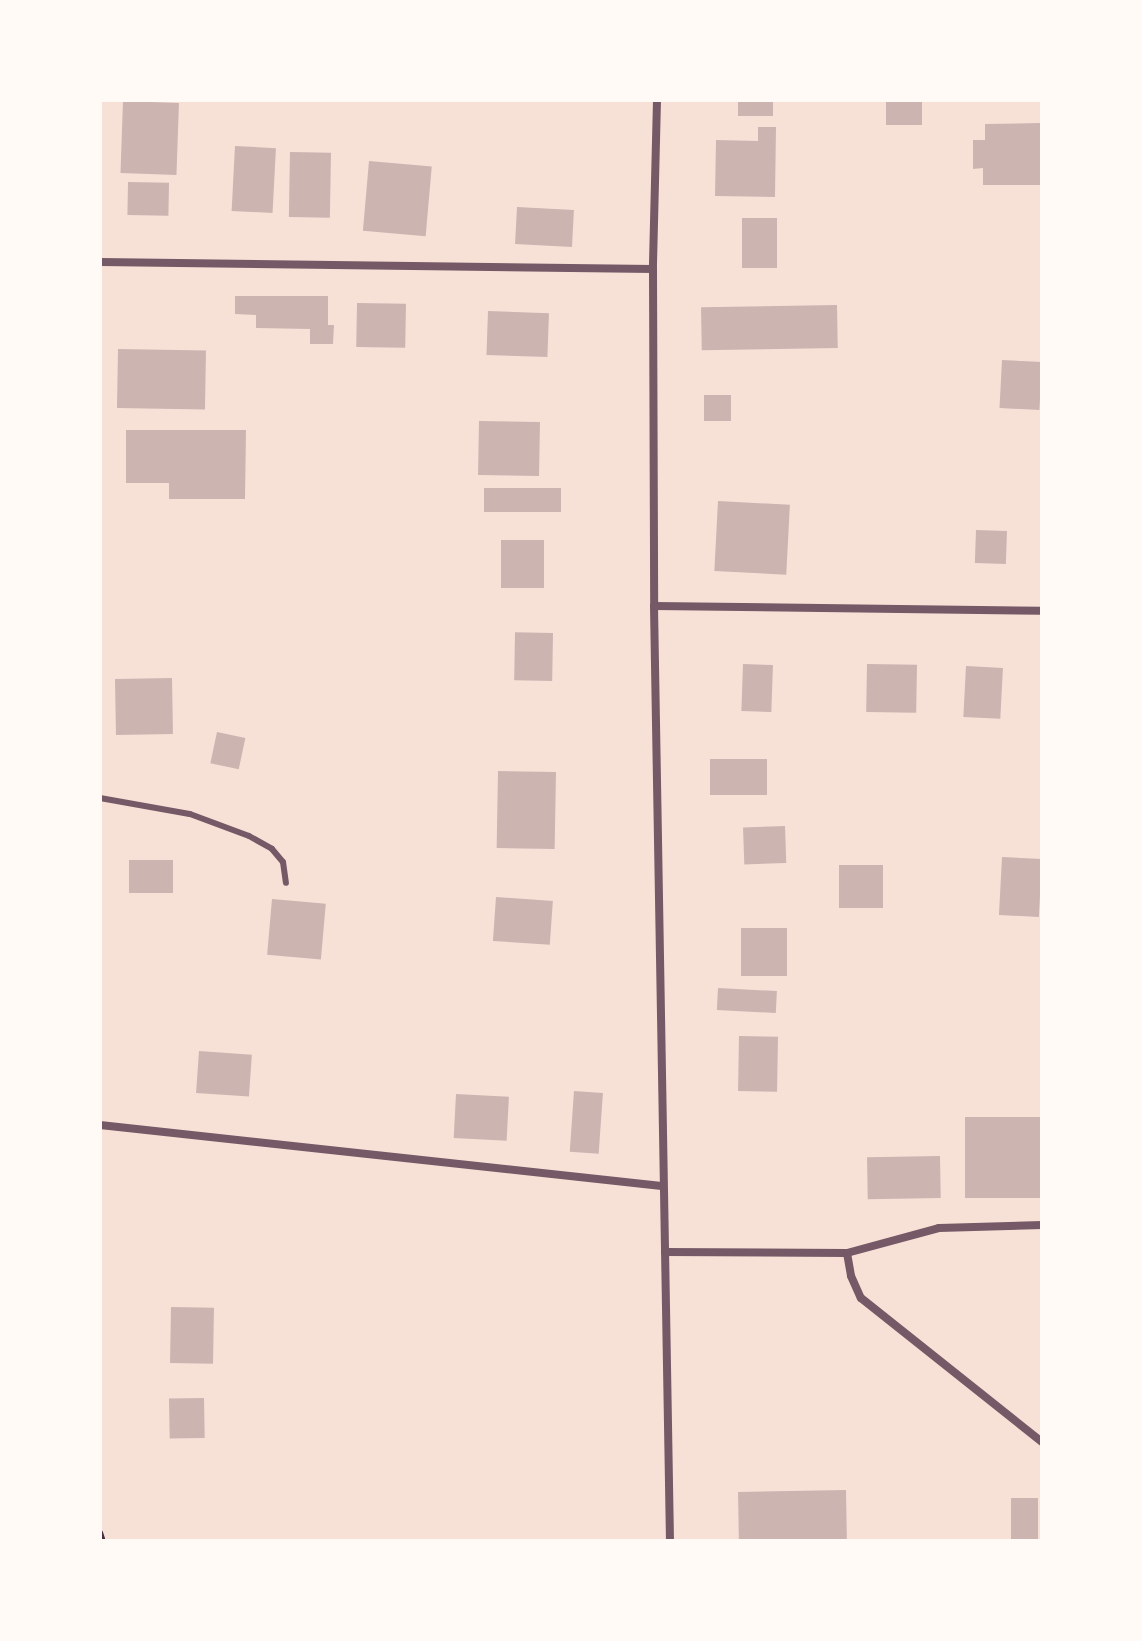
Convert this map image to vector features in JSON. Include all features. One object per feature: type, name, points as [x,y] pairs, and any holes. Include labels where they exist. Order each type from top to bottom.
[{"type":"street","points":[[657,100],[653,269],[654,606],[670,1541]]},
{"type":"street","points":[[100,262],[653,269]]},
{"type":"street","points":[[654,606],[1042,611]]},
{"type":"street","points":[[100,1125],[662,1186]]},
{"type":"street","points":[[665,1252],[847,1253],[939,1228],[1042,1225]]},
{"type":"street","points":[[847,1253],[851,1276],[861,1298],[1042,1442]]},
{"type":"lane","points":[[100,798],[190,814],[249,836],[272,849],[283,862],[286,883]]},
{"type":"path","points":[[100,1532],[103,1541]]},
{"type":"building","points":[[738,100],[773,100],[773,116],[738,116]]},
{"type":"building","points":[[886,100],[922,100],[922,125],[886,125]]},
{"type":"building","points":[[123,101],[179,103],[176,175],[120,173]]},
{"type":"building","points":[[1042,123],[1042,185],[983,185],[983,168],[973,169],[973,140],[985,140],[985,124]]},
{"type":"building","points":[[758,127],[776,127],[775,197],[715,196],[716,140],[758,141]]},
{"type":"building","points":[[235,146],[276,148],[273,213],[232,211]]},
{"type":"building","points":[[290,152],[331,153],[330,218],[289,217]]},
{"type":"building","points":[[369,161],[432,166],[426,236],[363,231]]},
{"type":"building","points":[[128,182],[169,183],[168,216],[127,215]]},
{"type":"building","points":[[517,207],[574,210],[572,247],[515,244]]},
{"type":"building","points":[[742,218],[777,218],[777,268],[742,268]]},
{"type":"building","points":[[235,296],[328,296],[328,325],[334,325],[333,344],[310,344],[310,329],[256,328],[256,315],[235,314]]},
{"type":"building","points":[[357,303],[406,304],[405,348],[356,347]]},
{"type":"building","points":[[837,305],[838,348],[702,350],[701,307]]},
{"type":"building","points":[[488,311],[549,313],[547,357],[486,355]]},
{"type":"building","points":[[118,349],[206,351],[205,410],[117,408]]},
{"type":"building","points":[[1002,360],[1042,362],[1039,410],[999,408]]},
{"type":"building","points":[[704,395],[731,395],[731,421],[704,421]]},
{"type":"building","points":[[479,421],[540,422],[539,476],[478,475]]},
{"type":"building","points":[[126,430],[246,430],[245,499],[169,499],[169,483],[126,483]]},
{"type":"building","points":[[484,488],[561,488],[561,512],[484,512]]},
{"type":"building","points":[[718,501],[790,505],[786,575],[714,571]]},
{"type":"building","points":[[976,530],[1007,531],[1006,564],[975,563]]},
{"type":"building","points":[[501,540],[544,540],[544,588],[501,588]]},
{"type":"building","points":[[515,632],[553,633],[552,681],[514,680]]},
{"type":"building","points":[[743,664],[773,665],[771,712],[741,711]]},
{"type":"building","points":[[867,664],[917,665],[916,713],[866,712]]},
{"type":"building","points":[[966,666],[1003,668],[1000,719],[963,717]]},
{"type":"building","points":[[172,678],[173,734],[116,735],[115,679]]},
{"type":"building","points":[[217,732],[245,738],[239,769],[210,763]]},
{"type":"building","points":[[710,759],[767,759],[767,795],[710,795]]},
{"type":"building","points":[[498,771],[556,772],[555,849],[497,848]]},
{"type":"building","points":[[785,826],[786,863],[744,864],[743,827]]},
{"type":"building","points":[[1002,857],[1042,859],[1039,917],[999,915]]},
{"type":"building","points":[[129,860],[173,860],[173,893],[129,893]]},
{"type":"building","points":[[839,865],[883,865],[883,908],[839,908]]},
{"type":"building","points":[[496,897],[553,901],[550,945],[493,941]]},
{"type":"building","points":[[272,899],[326,904],[321,959],[267,955]]},
{"type":"building","points":[[741,928],[787,928],[787,976],[741,976]]},
{"type":"building","points":[[718,988],[777,991],[776,1013],[717,1010]]},
{"type":"building","points":[[739,1036],[778,1037],[777,1092],[738,1091]]},
{"type":"building","points":[[199,1051],[252,1055],[249,1097],[196,1093]]},
{"type":"building","points":[[574,1091],[603,1093],[599,1154],[570,1152]]},
{"type":"building","points":[[456,1094],[509,1097],[507,1141],[454,1138]]},
{"type":"building","points":[[965,1117],[1042,1117],[1042,1198],[965,1198]]},
{"type":"building","points":[[940,1156],[941,1198],[868,1199],[867,1157]]},
{"type":"building","points":[[171,1307],[214,1308],[213,1364],[170,1363]]},
{"type":"building","points":[[204,1398],[205,1438],[170,1439],[169,1399]]},
{"type":"building","points":[[846,1490],[847,1541],[739,1541],[738,1492]]},
{"type":"building","points":[[1011,1498],[1038,1498],[1038,1539],[1011,1539]]}]
